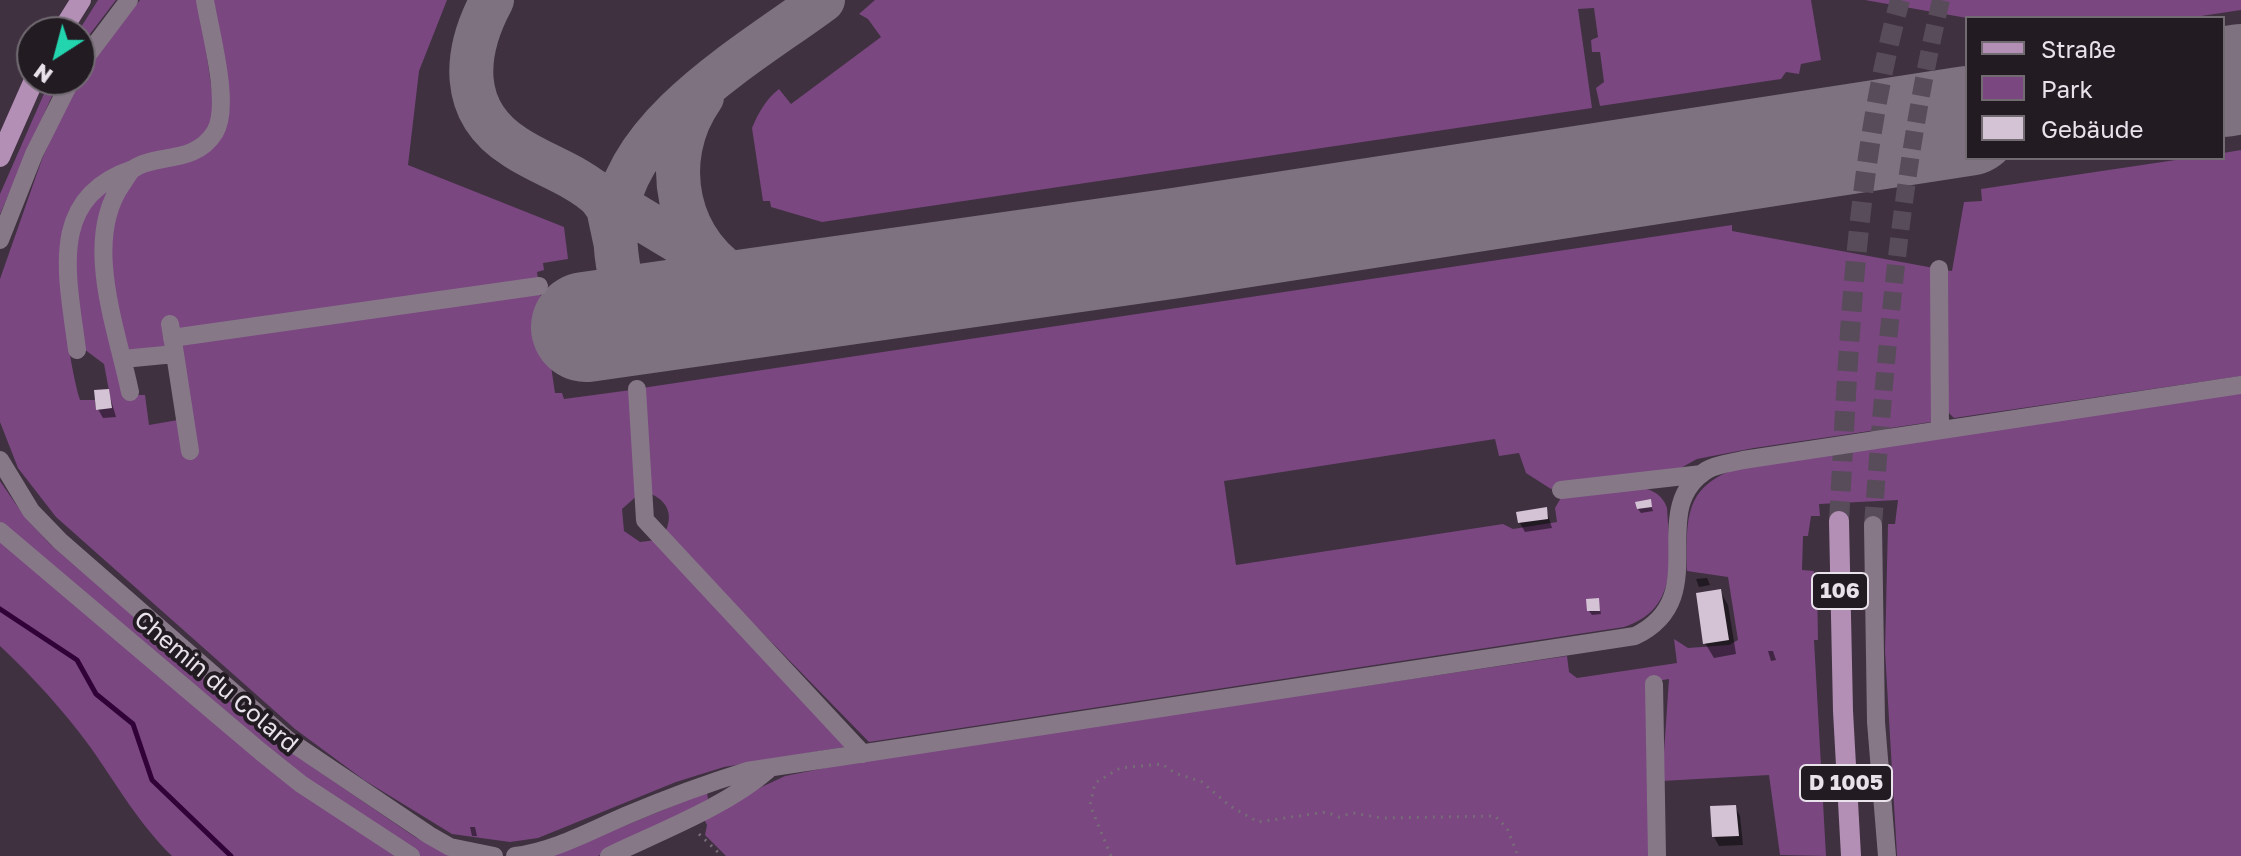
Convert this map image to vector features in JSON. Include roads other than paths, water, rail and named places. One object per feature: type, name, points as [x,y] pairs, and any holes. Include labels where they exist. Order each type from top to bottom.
[{"type":"main road","points":[[0,157],[27,96]]},
{"type":"main road","name":"106","points":[[1839,521],[1841,660]]},
{"type":"main road","name":"D 1005","points":[[1841,660],[1851,856]]},
{"type":"street","points":[[96,44],[129,0]]},
{"type":"street","points":[[77,350],[68,274],[69,237],[76,213],[96,185],[133,169],[195,151],[209,140],[219,123],[221,100],[205,0]]},
{"type":"street","points":[[0,240],[34,154],[63,96]]},
{"type":"street","points":[[130,392],[105,272],[104,233],[112,199],[133,169]]},
{"type":"street","points":[[1939,269],[1940,430]]},
{"type":"street","points":[[123,359],[172,339],[539,286]]},
{"type":"street","points":[[172,339],[190,451]]},
{"type":"street","points":[[1561,490],[1702,474],[1743,460],[2241,385]]},
{"type":"street","points":[[637,389],[645,520],[863,754]]},
{"type":"street","points":[[0,460],[31,511],[60,541],[288,740],[450,847],[494,856]]},
{"type":"street","points":[[515,856],[537,853],[569,841],[697,786],[770,768],[1635,636],[1662,619],[1675,595],[1680,506],[1691,483],[1702,474]]},
{"type":"street","points":[[1873,525],[1876,722],[1887,856]]},
{"type":"street","name":"Chemin du Colard","points":[[0,531],[261,752],[337,809],[411,856]]},
{"type":"street","points":[[1654,684],[1657,856]]},
{"type":"street","points":[[609,856],[684,820],[756,780],[770,768]]},
{"type":"waterway","points":[[0,609],[77,660],[96,694],[133,724],[152,780],[231,856]]},
{"type":"tunnel","points":[[1839,521],[1851,324],[1863,193],[1872,128],[1900,0]]},
{"type":"tunnel","points":[[1873,525],[1896,261],[1915,130],[1941,0]]}]
